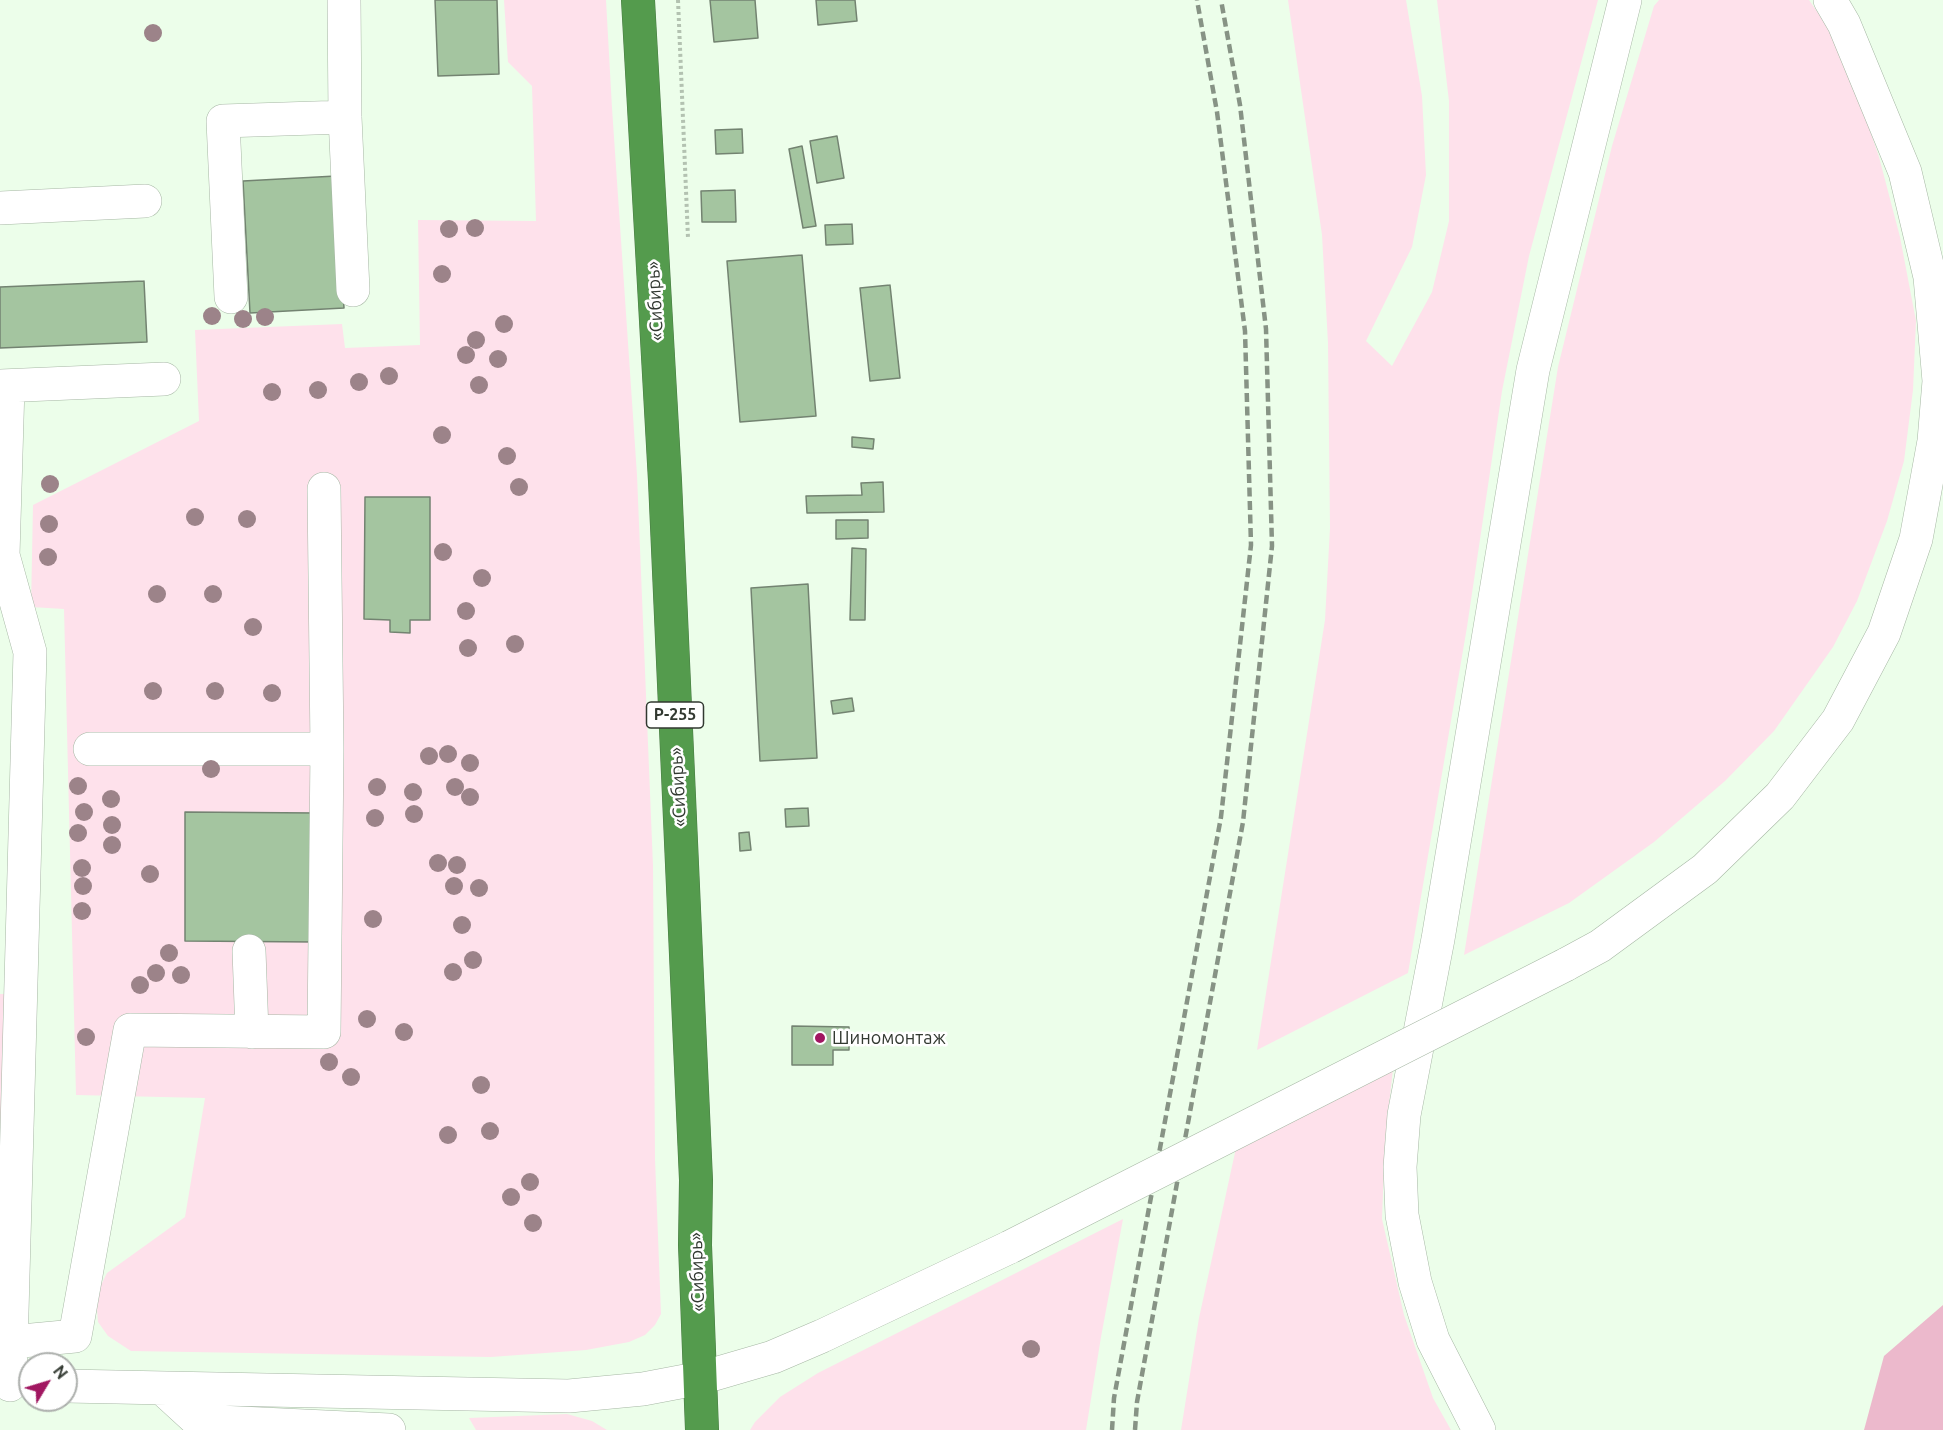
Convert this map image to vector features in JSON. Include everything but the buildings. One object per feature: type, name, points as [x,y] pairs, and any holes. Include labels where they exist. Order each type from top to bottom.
[{"type":"highway","name":"«Сибирь»","points":[[639,0],[665,481],[696,1180],[695,1245],[702,1430]]},
{"type":"street","points":[[344,0],[345,117],[352,290]]},
{"type":"street","points":[[1479,1430],[1433,1340],[1415,1282],[1402,1215],[1400,1167],[1404,1115],[1438,939],[1533,370],[1625,0]]},
{"type":"street","points":[[78,1386],[569,1396],[643,1389],[701,1378],[773,1357],[1010,1247],[1565,965],[1600,946],[1705,869],[1780,796],[1838,720],[1884,633],[1916,539],[1934,441],[1940,381],[1930,277],[1905,172],[1844,24],[1830,0]]},
{"type":"street","points":[[231,297],[223,121],[345,117]]},
{"type":"street","points":[[0,208],[145,201]]},
{"type":"street","points":[[13,1385],[11,966],[30,652],[3,555],[4,386],[164,379]]},
{"type":"street","points":[[11,1342],[75,1336],[130,1030],[324,1032],[327,749],[324,489]]},
{"type":"street","points":[[90,749],[327,749]]},
{"type":"street","points":[[249,951],[252,1032]]},
{"type":"street","points":[[162,1388],[198,1421],[389,1430]]},
{"type":"shaded area","points":[[504,0],[606,0],[637,475],[653,866],[655,1159],[661,1314],[655,1325],[645,1335],[629,1342],[586,1350],[491,1357],[131,1351],[108,1336],[98,1322],[100,1287],[107,1273],[185,1217],[205,1098],[76,1095],[64,609],[31,607],[33,505],[199,421],[195,330],[342,324],[345,348],[420,345],[418,220],[536,221],[532,86],[508,62]]},
{"type":"shaded area","points":[[1288,0],[1406,0],[1422,96],[1426,175],[1412,247],[1366,341],[1392,366],[1432,292],[1449,221],[1449,101],[1437,0],[1598,0],[1529,256],[1502,391],[1467,627],[1408,973],[1257,1050],[1325,620],[1330,528],[1328,343],[1322,235]]},
{"type":"shaded area","points":[[1659,0],[1809,0],[1823,20],[1850,71],[1879,157],[1900,237],[1916,321],[1913,390],[1904,461],[1887,521],[1857,601],[1833,647],[1774,731],[1725,781],[1654,842],[1569,903],[1464,955],[1558,367],[1612,146],[1654,6]]},
{"type":"shaded area","points":[[0,994],[7,994],[0,1151]]},
{"type":"shaded area","points":[[1393,1069],[1385,1140],[1382,1219],[1404,1315],[1433,1398],[1451,1430],[1181,1430],[1199,1318],[1236,1148]]},
{"type":"shaded area","points":[[1123,1219],[1086,1430],[750,1430],[780,1397],[818,1373]]},
{"type":"shaded area","points":[[1943,1305],[1943,1430],[1864,1430],[1884,1356]]},
{"type":"shaded area","points":[[567,1414],[592,1421],[607,1430],[476,1430],[469,1418]]},
{"type":"railway","points":[[1112,1430],[1114,1398],[1221,817],[1251,545],[1245,331],[1217,112],[1197,0]]},
{"type":"railway","points":[[1135,1430],[1137,1402],[1243,822],[1272,546],[1266,329],[1240,105],[1221,0]]},
{"type":"place","name":"Шиномонтаж","points":[[820,1038]]}]
